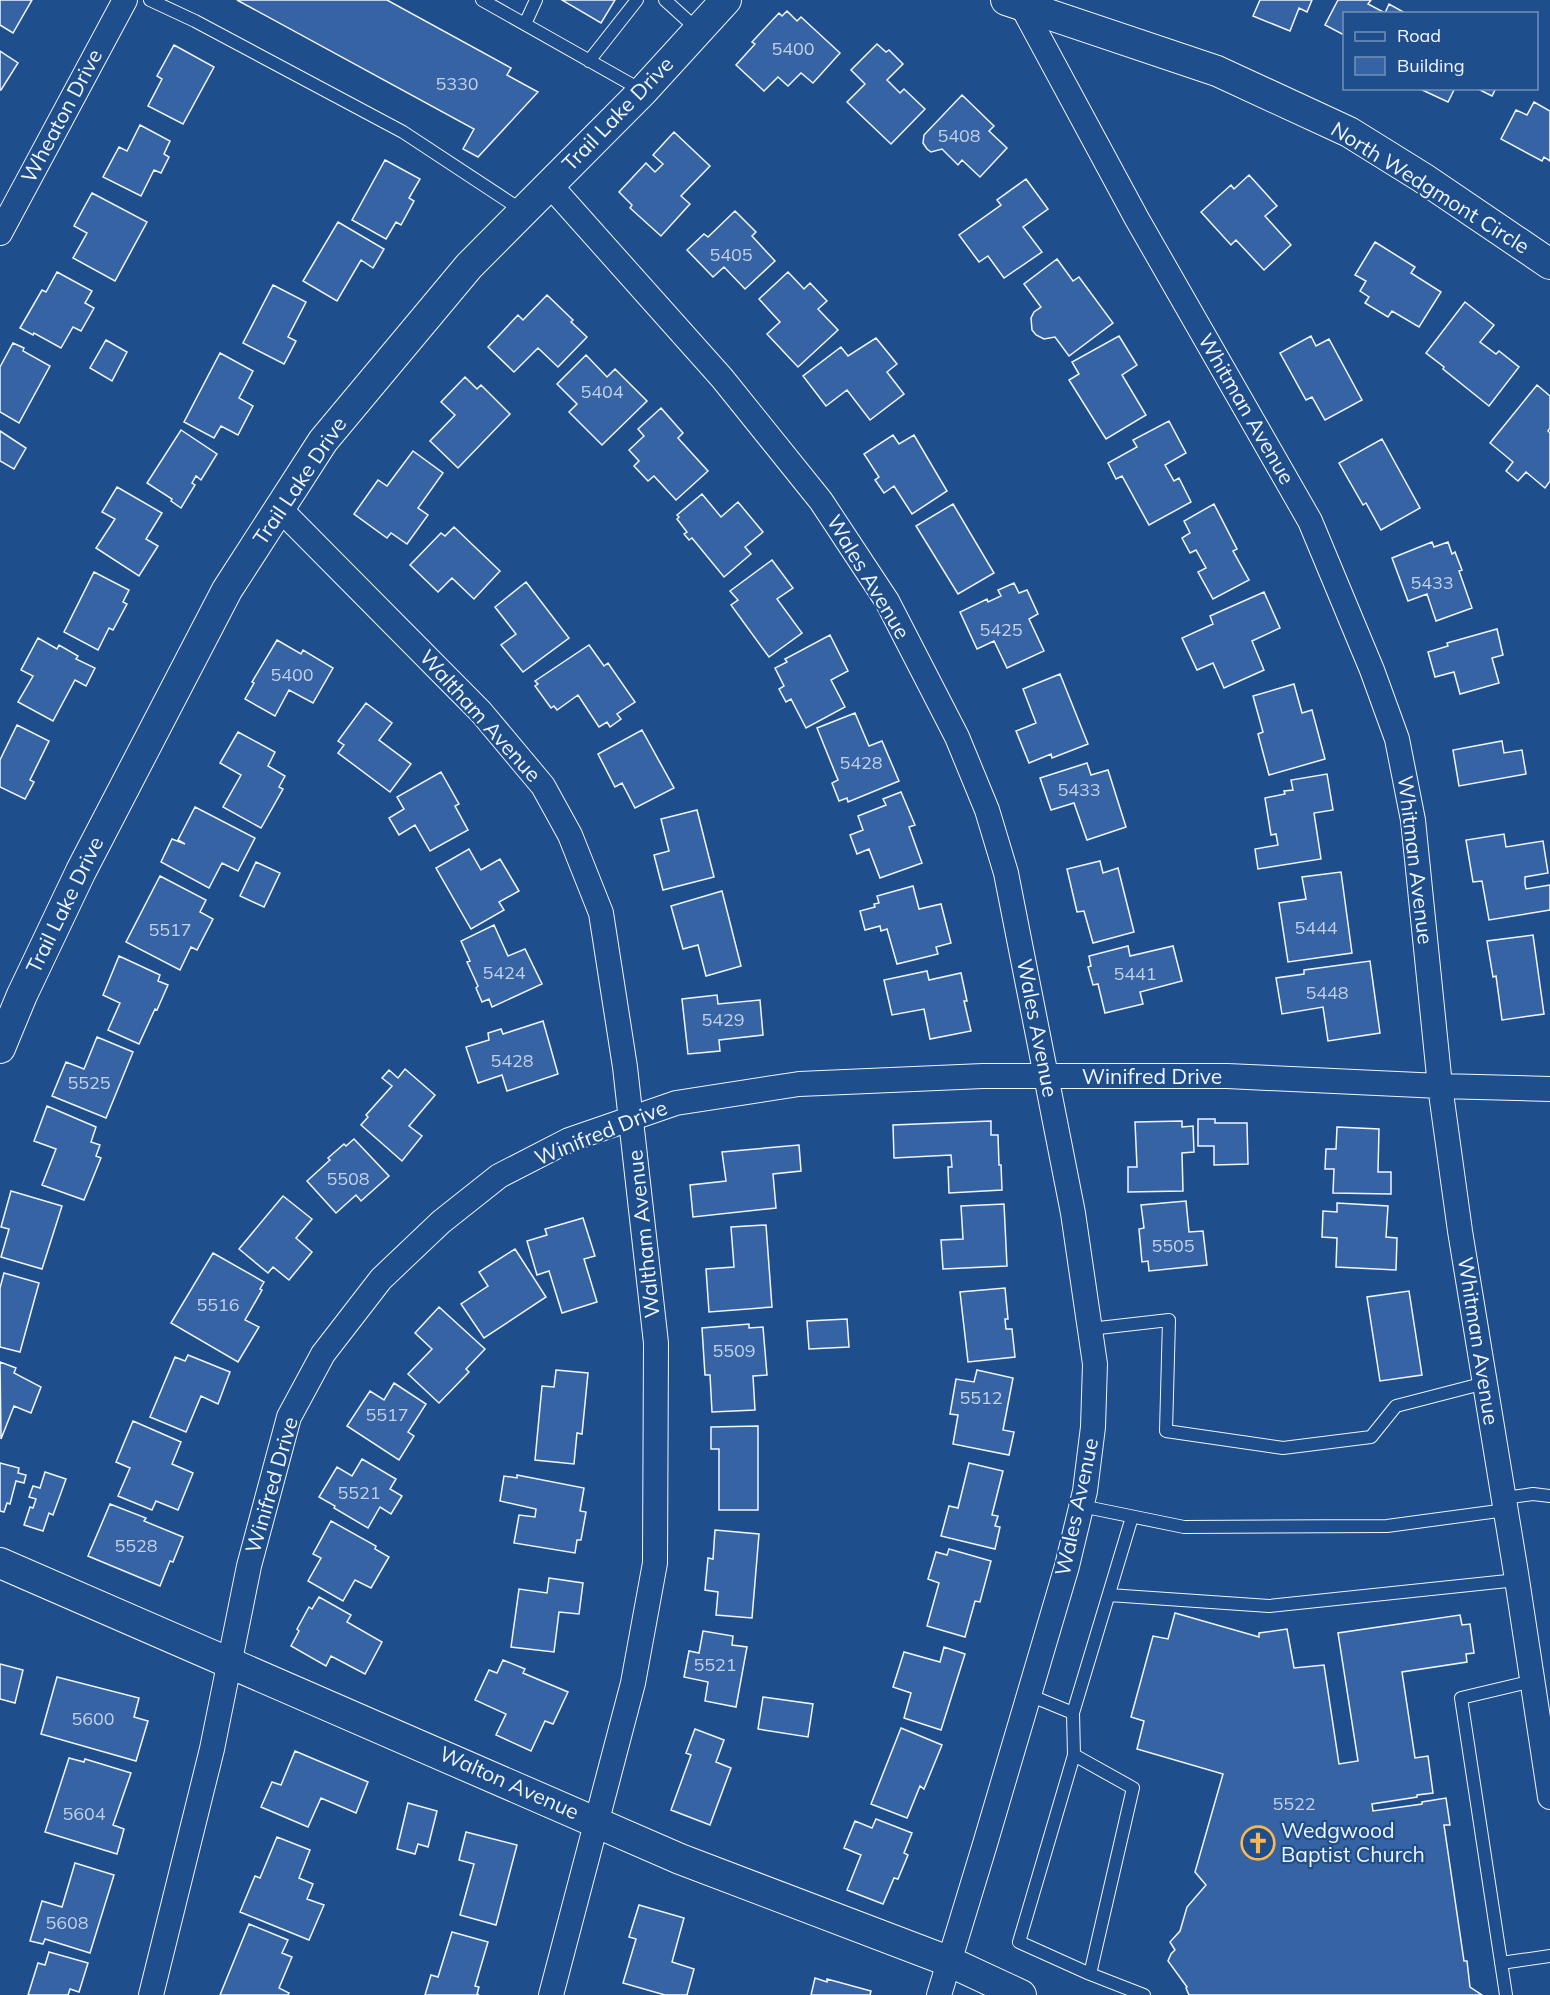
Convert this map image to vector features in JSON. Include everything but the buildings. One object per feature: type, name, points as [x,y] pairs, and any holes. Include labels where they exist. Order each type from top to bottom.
[{"type":"street","name":"Wheaton Drive","points":[[0,233],[126,0]]},
{"type":"street","name":"Trail Lake Drive","points":[[0,1048],[22,995],[86,861],[227,590],[323,441],[469,266],[643,91],[726,0]]},
{"type":"street","name":"North Wedgmont Circle","points":[[1014,3],[1217,71],[1349,132],[1423,178],[1550,264]]},
{"type":"street","name":"Whitman Avenue","points":[[1014,3],[1310,521],[1372,670],[1397,739],[1413,820],[1440,1086],[1460,1231],[1550,1797]]},
{"type":"street","name":"Wales Avenue","points":[[549,184],[722,378],[821,501],[887,601],[957,737],[987,810],[1006,873],[1073,1213],[1095,1364],[1093,1427],[1081,1506],[1067,1566],[986,1844],[948,1960],[939,1995]]},
{"type":"street","name":"Waltham Avenue","points":[[280,509],[481,712],[543,786],[570,836],[601,913],[632,1119],[656,1343],[655,1563],[633,1683],[551,1995]]},
{"type":"street","name":"Winifred Drive","points":[[151,1995],[212,1749],[249,1566],[289,1418],[323,1354],[381,1279],[441,1222],[499,1176],[569,1140],[676,1103],[800,1084],[983,1076],[1227,1076],[1550,1089]]},
{"type":"street","name":"Walton Avenue","points":[[0,1563],[680,1859],[948,1960],[1021,1995]]},
{"type":"lane","points":[[150,0],[195,21],[403,132],[523,211]]},
{"type":"lane","points":[[482,0],[643,91]]},
{"type":"lane","points":[[525,24],[536,0]]},
{"type":"lane","points":[[589,61],[637,0]]},
{"type":"lane","points":[[665,0],[698,30]]},
{"type":"lane","points":[[1090,1329],[1170,1320],[1166,1431],[1283,1448],[1371,1437],[1396,1406],[1485,1383]]},
{"type":"lane","points":[[1081,1506],[1184,1527],[1387,1526],[1505,1504],[1533,1494],[1550,1496]]},
{"type":"lane","points":[[1132,1517],[1073,1713],[1074,1755],[1019,1942],[1144,1995]]},
{"type":"lane","points":[[1109,1594],[1269,1606],[1517,1580]]},
{"type":"lane","points":[[1506,1995],[1461,1698],[1533,1681]]},
{"type":"lane","points":[[1029,1695],[1073,1713]]},
{"type":"lane","points":[[1074,1755],[1134,1788],[1090,1974]]},
{"type":"lane","points":[[1502,1963],[1550,1956]]},
{"type":"place","name":"Wedgwood Baptist Church","points":[[1258,1843]]}]
